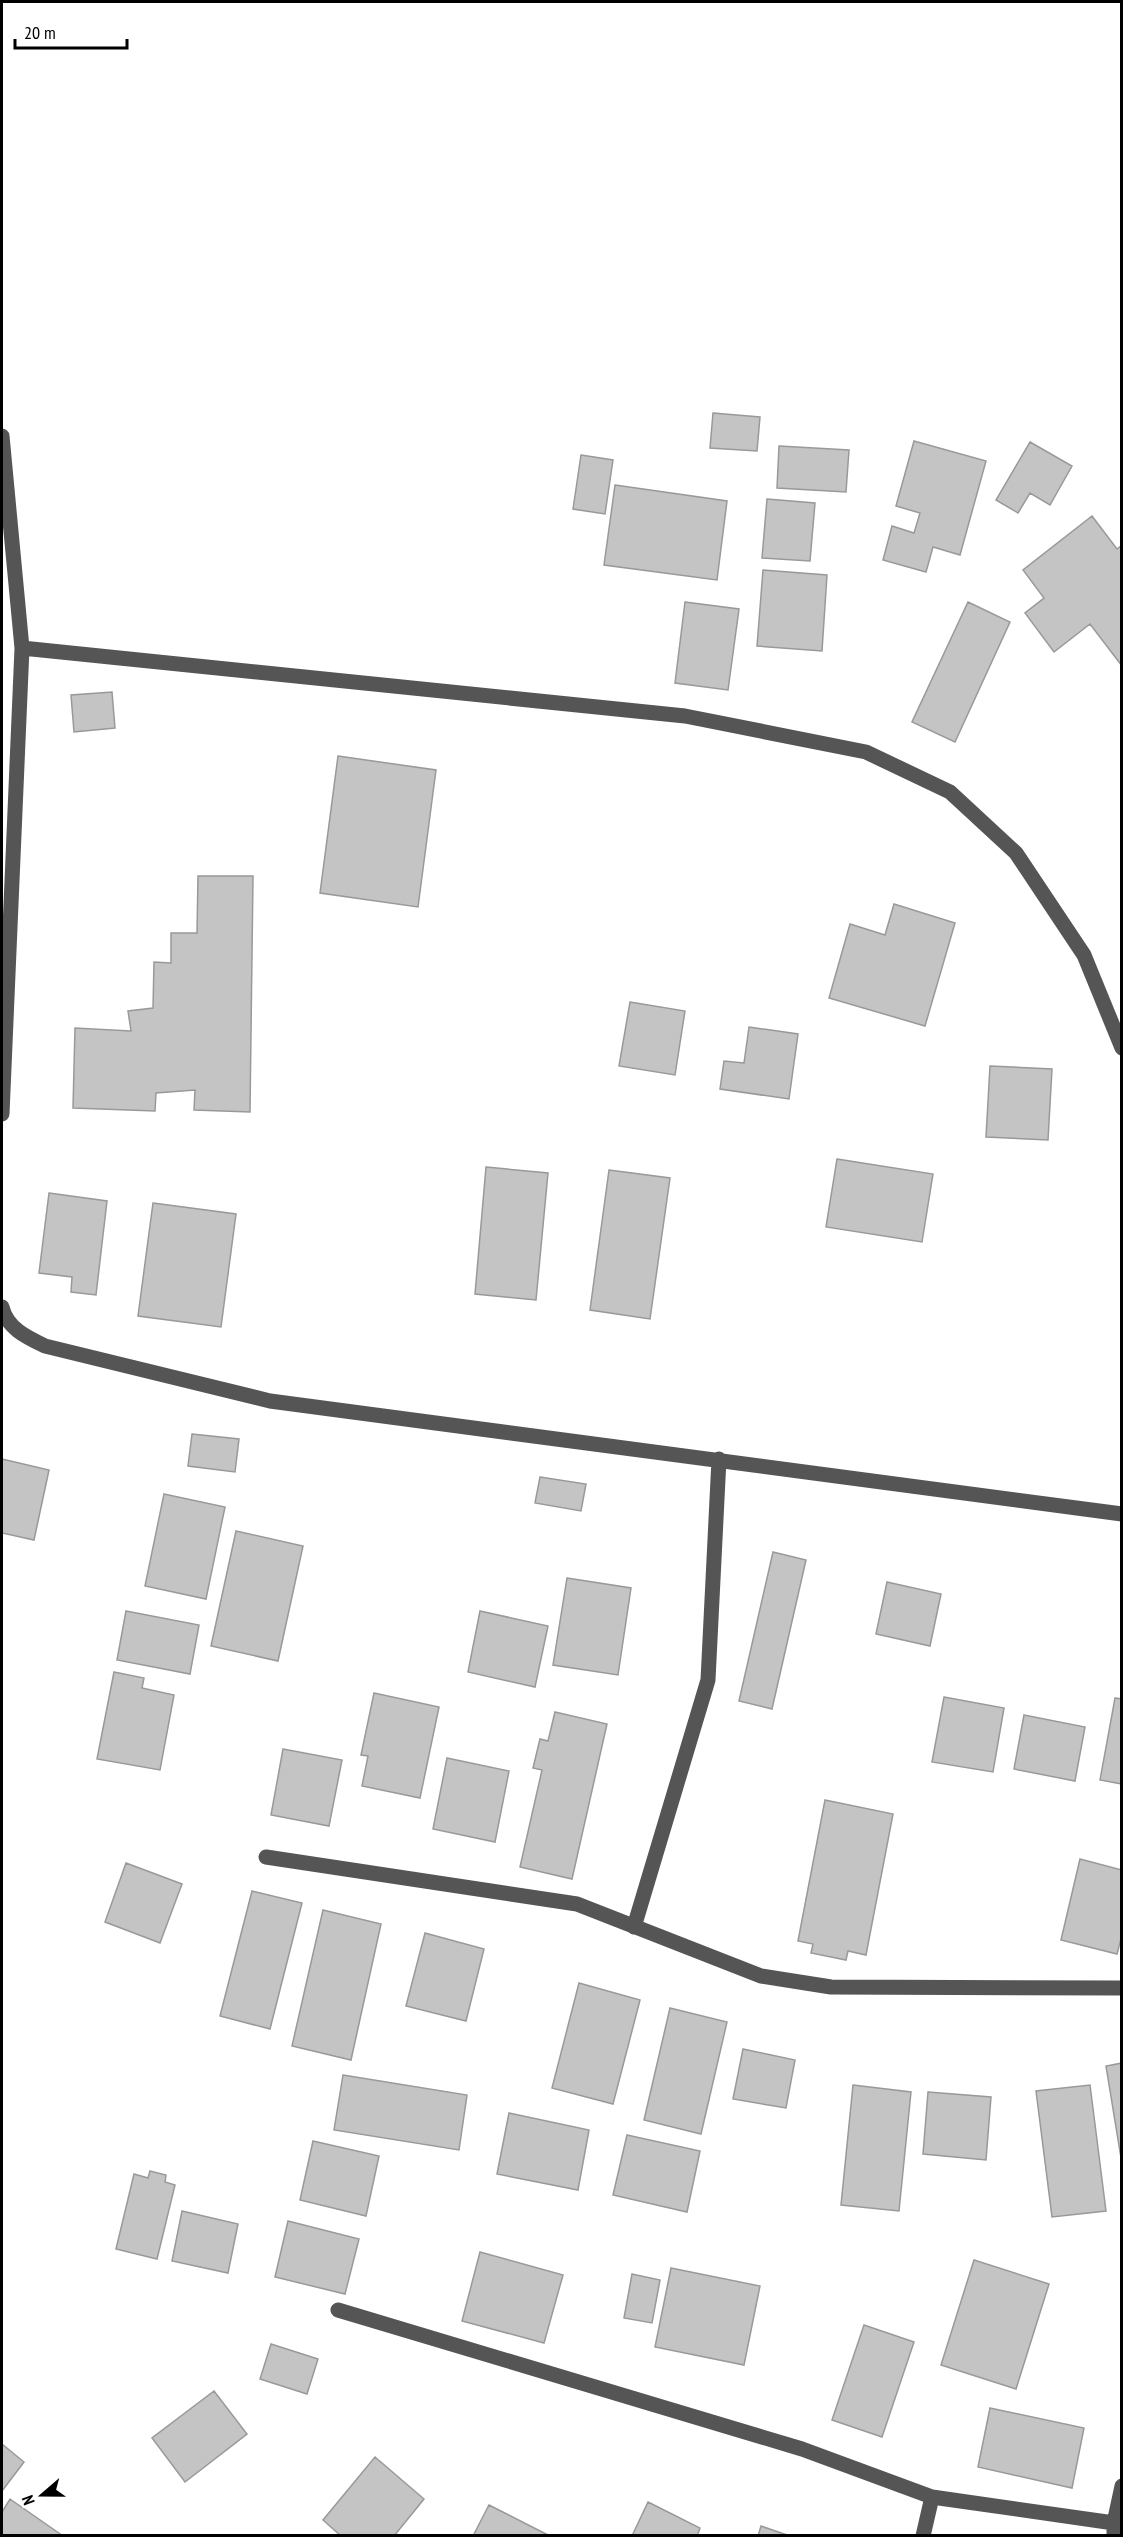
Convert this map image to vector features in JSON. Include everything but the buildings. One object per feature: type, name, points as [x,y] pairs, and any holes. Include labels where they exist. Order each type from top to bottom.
[{"type":"street","points":[[2,436],[22,648],[2,1114]]},
{"type":"street","points":[[22,648],[685,717],[866,752],[950,792],[1016,853],[1084,955],[1122,1048]]},
{"type":"street","points":[[2,1307],[4,1316],[22,1335],[45,1346],[270,1401],[1122,1514]]},
{"type":"street","points":[[634,1927],[708,1680],[719,1459]]},
{"type":"street","points":[[266,1857],[577,1904],[761,1976],[831,1987],[1122,1988]]},
{"type":"street","points":[[338,2310],[802,2450],[932,2497],[1114,2529],[1122,2486]]},
{"type":"street","points":[[923,2535],[932,2497]]}]
